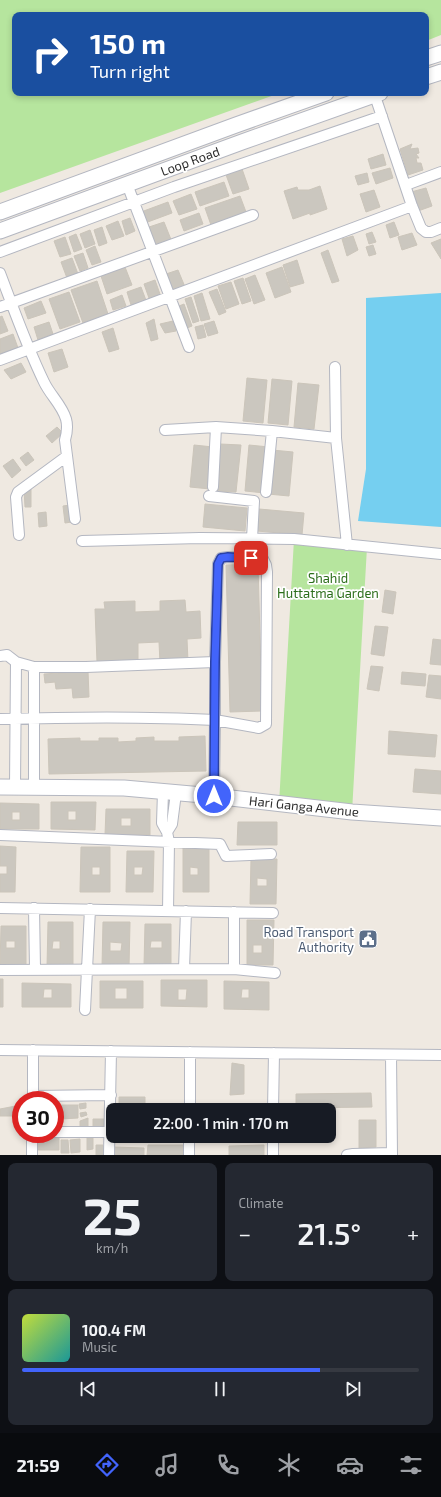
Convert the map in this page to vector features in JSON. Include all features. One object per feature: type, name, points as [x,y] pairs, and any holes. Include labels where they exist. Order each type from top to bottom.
[{"type":"main road","points":[[429,57],[441,53]]},
{"type":"main road","points":[[429,76],[441,72]]},
{"type":"main road","name":"Loop Road","points":[[0,212],[318,96]]},
{"type":"main road","name":"Loop Road","points":[[0,231],[370,96]]},
{"type":"main road","name":"Hari Ganga Avenue","points":[[7,787],[124,788],[214,796],[323,809],[441,818]]},
{"type":"street","points":[[377,96],[412,206],[421,228],[426,232],[431,232],[441,228]]},
{"type":"street","points":[[0,252],[174,187],[382,116]]},
{"type":"street","points":[[406,185],[441,172]]},
{"type":"street","points":[[127,184],[189,348]]},
{"type":"street","points":[[0,360],[412,206]]},
{"type":"street","points":[[0,307],[253,215]]},
{"type":"street","points":[[0,273],[28,350],[46,388],[61,408],[66,419],[68,429],[64,440],[75,519]]},
{"type":"street","points":[[335,367],[336,438],[347,545]]},
{"type":"street","points":[[165,430],[216,427],[336,438]]},
{"type":"street","points":[[216,427],[211,492],[254,501],[252,539]]},
{"type":"street","points":[[266,492],[272,431]]},
{"type":"street","points":[[19,535],[16,497],[18,492],[67,456]]},
{"type":"street","points":[[82,541],[200,538],[294,539],[441,554]]},
{"type":"street","points":[[0,719],[180,718],[216,720],[259,728],[266,724],[267,572],[263,559],[228,557],[221,558],[218,564],[215,662],[216,720],[214,796]]},
{"type":"street","points":[[0,656],[7,655],[16,662],[34,668],[215,662]]},
{"type":"street","points":[[7,787],[16,740],[16,662]]},
{"type":"street","points":[[34,668],[34,787]]},
{"type":"street","points":[[168,911],[168,837],[162,823],[170,792]]},
{"type":"street","points":[[0,835],[168,837],[220,844],[226,856],[271,854]]},
{"type":"street","points":[[0,908],[273,913]]},
{"type":"street","points":[[34,908],[35,969]]},
{"type":"street","points":[[85,1010],[90,909]]},
{"type":"street","points":[[184,969],[186,911]]},
{"type":"street","points":[[234,912],[234,969]]},
{"type":"street","points":[[0,970],[234,969],[275,973]]},
{"type":"street","points":[[0,1050],[441,1056]]},
{"type":"street","points":[[33,1050],[33,1091]]},
{"type":"street","points":[[111,1052],[111,1103]]},
{"type":"street","points":[[190,1052],[190,1103]]},
{"type":"street","points":[[273,1103],[274,1053]]},
{"type":"street","points":[[348,1155],[392,1154],[391,1055]]},
{"type":"street","points":[[64,1097],[111,1095]]},
{"type":"street","points":[[64,1132],[106,1132]]},
{"type":"street","points":[[32,1143],[32,1155]]},
{"type":"street","points":[[109,1143],[110,1155]]},
{"type":"street","points":[[189,1143],[189,1155]]},
{"type":"street","points":[[273,1143],[273,1155]]},
{"type":"green space","points":[[0,0],[441,0],[441,35],[429,40],[429,12],[12,12],[12,96],[272,96],[0,193]]},
{"type":"green space","name":"Shahid Huttatma Garden","points":[[294,539],[367,547],[352,812],[279,804]]},
{"type":"water","points":[[441,293],[441,527],[358,521],[366,469],[366,298]]},
{"type":"building","points":[[412,144],[410,149],[418,148],[419,153],[416,154],[419,158],[416,158],[417,163],[421,163],[423,170],[408,175],[400,149]]},
{"type":"building","points":[[383,154],[386,165],[371,169],[368,159]]},
{"type":"building","points":[[241,166],[249,189],[233,194],[225,172]]},
{"type":"building","points":[[390,168],[393,178],[376,184],[372,173]]},
{"type":"building","points":[[367,173],[369,182],[358,185],[355,176]]},
{"type":"building","points":[[224,182],[229,196],[200,206],[195,192]]},
{"type":"building","points":[[320,186],[327,209],[293,219],[284,191],[297,187],[298,190],[309,190]]},
{"type":"building","points":[[426,188],[432,206],[418,211],[411,192]]},
{"type":"building","points":[[374,190],[380,207],[366,212],[360,194]]},
{"type":"building","points":[[191,194],[197,209],[179,215],[173,201]]},
{"type":"building","points":[[240,196],[246,212],[211,225],[205,208]]},
{"type":"building","points":[[168,202],[172,213],[145,223],[141,212]]},
{"type":"building","points":[[199,213],[203,224],[184,231],[180,220]]},
{"type":"building","points":[[130,218],[135,231],[126,235],[122,221]]},
{"type":"building","points":[[118,221],[124,236],[112,240],[106,226]]},
{"type":"building","points":[[164,222],[172,242],[153,249],[146,228]]},
{"type":"building","points":[[394,222],[399,235],[390,238],[386,225]]},
{"type":"building","points":[[102,227],[107,243],[99,246],[94,230]]},
{"type":"building","points":[[90,230],[95,244],[85,248],[80,234]]},
{"type":"building","points":[[372,232],[376,242],[369,244],[366,234]]},
{"type":"building","points":[[412,233],[417,245],[402,250],[398,237]]},
{"type":"building","points":[[76,234],[82,249],[74,252],[69,237]]},
{"type":"building","points":[[353,236],[358,250],[347,256],[342,239]]},
{"type":"building","points":[[65,237],[71,254],[60,257],[54,241]]},
{"type":"building","points":[[441,239],[441,259],[431,243]]},
{"type":"building","points":[[373,245],[376,254],[369,256],[366,247]]},
{"type":"building","points":[[95,246],[101,262],[92,265],[86,250]]},
{"type":"building","points":[[328,250],[339,281],[332,283],[321,253]]},
{"type":"building","points":[[83,253],[88,268],[80,271],[74,256]]},
{"type":"building","points":[[72,258],[78,274],[67,278],[61,262]]},
{"type":"building","points":[[297,260],[304,283],[290,287],[283,265]]},
{"type":"building","points":[[125,267],[132,285],[107,294],[101,276]]},
{"type":"building","points":[[282,267],[291,292],[275,298],[266,273]]},
{"type":"building","points":[[178,270],[185,287],[173,292],[166,274]]},
{"type":"building","points":[[255,275],[265,300],[254,304],[245,279]]},
{"type":"building","points":[[243,278],[251,301],[242,304],[234,281]]},
{"type":"building","points":[[155,280],[161,297],[150,301],[144,284]]},
{"type":"building","points":[[97,281],[108,314],[83,323],[71,290]]},
{"type":"building","points":[[231,282],[239,304],[226,309],[218,286]]},
{"type":"building","points":[[141,287],[147,303],[132,308],[127,292]]},
{"type":"building","points":[[217,289],[226,312],[219,315],[209,292]]},
{"type":"building","points":[[69,292],[80,322],[60,329],[49,299]]},
{"type":"building","points":[[202,293],[210,319],[201,321],[194,296]]},
{"type":"building","points":[[122,295],[126,306],[113,310],[110,300]]},
{"type":"building","points":[[191,297],[199,321],[193,323],[185,299]]},
{"type":"building","points":[[41,301],[46,313],[28,319],[24,308]]},
{"type":"building","points":[[184,304],[192,326],[187,328],[179,306]]},
{"type":"building","points":[[2,316],[8,331],[0,334],[0,317]]},
{"type":"building","points":[[154,319],[158,339],[151,341],[146,323]]},
{"type":"building","points":[[173,321],[176,331],[165,333],[160,324]]},
{"type":"building","points":[[214,321],[218,333],[208,336],[204,324]]},
{"type":"building","points":[[49,322],[53,334],[38,340],[34,327]]},
{"type":"building","points":[[203,325],[206,337],[198,339],[195,327]]},
{"type":"building","points":[[113,328],[119,349],[109,352],[102,332]]},
{"type":"building","points":[[13,334],[18,348],[0,354],[0,339]]},
{"type":"building","points":[[62,349],[68,367],[54,372],[48,353]]},
{"type":"building","points":[[21,363],[26,372],[11,379],[4,370]]},
{"type":"building","points":[[247,378],[267,380],[263,423],[243,421]]},
{"type":"building","points":[[272,379],[292,381],[288,425],[268,423]]},
{"type":"building","points":[[298,383],[319,385],[314,429],[294,427]]},
{"type":"building","points":[[57,427],[63,433],[52,443],[46,436]]},
{"type":"building","points":[[220,444],[241,445],[236,492],[216,491]]},
{"type":"building","points":[[194,445],[213,447],[210,489],[190,487]]},
{"type":"building","points":[[249,445],[269,447],[265,493],[245,491]]},
{"type":"building","points":[[272,450],[293,452],[289,496],[268,494]]},
{"type":"building","points":[[28,452],[34,460],[26,466],[20,458]]},
{"type":"building","points":[[13,459],[21,470],[12,478],[3,466]]},
{"type":"building","points":[[24,489],[31,489],[31,507],[25,507]]},
{"type":"building","points":[[205,504],[247,508],[245,531],[203,527]]},
{"type":"building","points":[[70,505],[72,522],[65,523],[63,506]]},
{"type":"building","points":[[259,509],[304,513],[302,535],[257,531]]},
{"type":"building","points":[[46,512],[47,526],[39,527],[38,513]]},
{"type":"building","points":[[258,564],[262,711],[230,712],[226,565]]},
{"type":"building","points":[[385,590],[396,592],[393,614],[382,612]]},
{"type":"building","points":[[185,600],[186,612],[200,611],[201,638],[187,639],[188,662],[160,663],[159,642],[138,643],[138,661],[97,662],[95,609],[105,609],[104,602],[135,601],[135,612],[160,611],[160,601]]},
{"type":"building","points":[[375,626],[388,627],[384,656],[371,654]]},
{"type":"building","points":[[433,639],[441,640],[441,665],[430,664]]},
{"type":"building","points":[[371,666],[383,667],[379,691],[367,689]]},
{"type":"building","points":[[88,671],[89,697],[73,698],[72,688],[56,689],[55,682],[45,683],[44,674]]},
{"type":"building","points":[[402,672],[426,674],[425,686],[401,684]]},
{"type":"building","points":[[429,675],[441,676],[441,699],[426,697]]},
{"type":"building","points":[[389,731],[437,735],[435,757],[388,754]]},
{"type":"building","points":[[205,736],[206,771],[49,774],[48,739],[80,738],[80,741],[99,741],[99,738],[118,738],[118,742],[136,741],[136,738],[154,737],[154,741],[179,741],[179,737]]},
{"type":"building","points":[[415,769],[441,771],[441,794],[413,792]]},
{"type":"building","points":[[51,802],[96,802],[95,830],[51,829]],"holes":[[[68,811],[76,811],[76,820],[68,820]]]},
{"type":"building","points":[[0,803],[39,804],[39,829],[0,829]],"holes":[[[12,812],[20,812],[20,820],[12,820]]]},
{"type":"building","points":[[106,809],[150,809],[150,835],[105,835]],"holes":[[[121,818],[131,818],[131,826],[121,826]]]},
{"type":"building","points":[[238,822],[277,822],[277,845],[237,845]]},
{"type":"building","points":[[0,846],[16,847],[15,892],[0,892],[0,874],[7,874],[7,866],[0,866]]},
{"type":"building","points":[[81,847],[110,847],[110,892],[80,892]],"holes":[[[92,867],[100,867],[100,875],[92,875]]]},
{"type":"building","points":[[183,848],[209,849],[209,892],[183,892]],"holes":[[[190,867],[198,868],[198,875],[190,875]]]},
{"type":"building","points":[[127,851],[154,851],[153,892],[126,892]],"holes":[[[134,867],[143,867],[142,875],[134,875]]]},
{"type":"building","points":[[251,859],[277,859],[276,904],[250,904]],"holes":[[[257,878],[267,879],[267,886],[257,886]]]},
{"type":"building","points":[[247,920],[274,920],[273,965],[247,965]],"holes":[[[253,945],[262,945],[262,953],[253,953]]]},
{"type":"building","points":[[48,922],[73,922],[73,967],[47,967]],"holes":[[[53,941],[60,941],[60,949],[52,949]]]},
{"type":"building","points":[[103,922],[130,922],[129,967],[102,967]],"holes":[[[110,942],[122,943],[121,951],[110,951]]]},
{"type":"building","points":[[145,924],[171,924],[171,966],[144,966]],"holes":[[[151,941],[162,941],[162,948],[150,948]]]},
{"type":"building","points":[[1,926],[26,926],[26,966],[0,966]],"holes":[[[6,941],[15,941],[15,948],[6,948]]]},
{"type":"building","points":[[0,979],[3,979],[3,1007],[0,1007]]},
{"type":"building","points":[[161,980],[207,980],[207,1007],[161,1006]],"holes":[[[178,989],[187,989],[186,1000],[178,1000]]]},
{"type":"building","points":[[100,981],[143,981],[143,1008],[100,1008]],"holes":[[[115,988],[127,988],[127,999],[115,999]]]},
{"type":"building","points":[[224,981],[269,982],[269,1010],[224,1009]],"holes":[[[242,989],[249,989],[249,998],[241,998]]]},
{"type":"building","points":[[22,983],[71,984],[71,1007],[22,1007]],"holes":[[[44,989],[52,989],[52,998],[43,998]]]},
{"type":"building","points":[[232,1063],[244,1065],[244,1094],[230,1095]]},
{"type":"building","points":[[371,1093],[372,1107],[336,1107],[336,1103],[296,1103],[296,1094]]},
{"type":"building","points":[[119,1097],[145,1097],[145,1103],[119,1103]]},
{"type":"building","points":[[86,1103],[86,1108],[80,1109],[79,1104]]},
{"type":"building","points":[[64,1105],[78,1105],[78,1118],[64,1119]]},
{"type":"building","points":[[12,1107],[12,1116],[0,1116],[0,1109]]},
{"type":"building","points":[[86,1112],[87,1115],[81,1117],[80,1113]]},
{"type":"building","points":[[88,1118],[88,1128],[80,1129],[80,1121]]},
{"type":"building","points":[[93,1119],[105,1119],[105,1130],[93,1130]]},
{"type":"building","points":[[359,1120],[376,1120],[376,1147],[359,1148]]},
{"type":"building","points":[[87,1138],[93,1138],[93,1149],[87,1150]]},
{"type":"building","points":[[80,1139],[80,1152],[71,1153],[70,1140]]},
{"type":"building","points":[[64,1140],[68,1140],[69,1153],[61,1153],[61,1143],[64,1143]]},
{"type":"building","points":[[37,1143],[59,1143],[59,1150],[38,1150]]},
{"type":"building","points":[[96,1145],[103,1145],[104,1155],[96,1155]]},
{"type":"building","points":[[148,1145],[183,1145],[183,1155],[147,1155]]},
{"type":"building","points":[[264,1145],[264,1155],[229,1155],[229,1146]]},
{"type":"building","points":[[114,1147],[144,1148],[144,1155],[114,1155]]},
{"type":"place","name":"Road Transport Authority","points":[[368,939]]},
{"type":"route","points":[[214,796],[216,720],[215,662],[218,564],[221,558],[251,558]]}]
